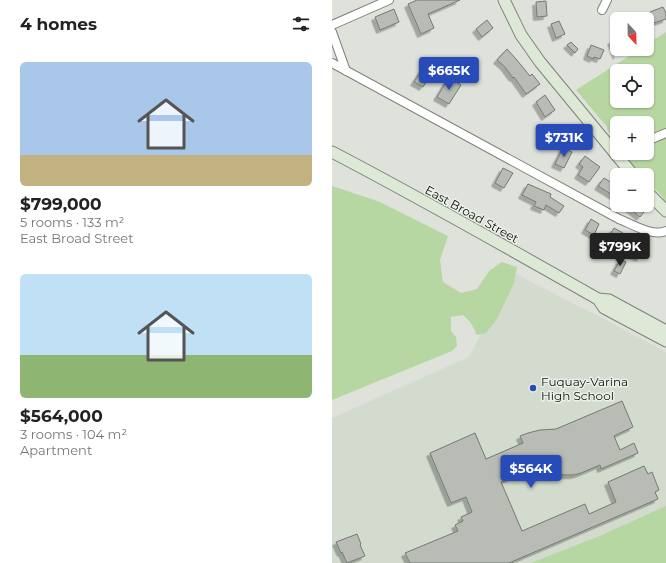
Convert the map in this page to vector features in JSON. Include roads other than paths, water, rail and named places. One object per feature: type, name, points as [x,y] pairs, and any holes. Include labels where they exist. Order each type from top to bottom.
[{"type":"main road","points":[[504,0],[521,35],[540,62],[610,144]]},
{"type":"main road","name":"East Broad Street","points":[[332,152],[598,299],[609,300],[666,331]]},
{"type":"main road","points":[[654,199],[666,211]]},
{"type":"main road","name":"East Broad Street","points":[[598,299],[604,308],[666,341]]},
{"type":"street","points":[[332,25],[389,0]]},
{"type":"street","points":[[602,10],[607,0]]},
{"type":"street","points":[[332,32],[346,71]]},
{"type":"street","points":[[332,63],[619,219],[644,230],[662,233],[666,231]]},
{"type":"street","points":[[654,138],[666,133]]},
{"type":"place","name":"Fuquay-Varina High School","points":[[533,388]]}]
